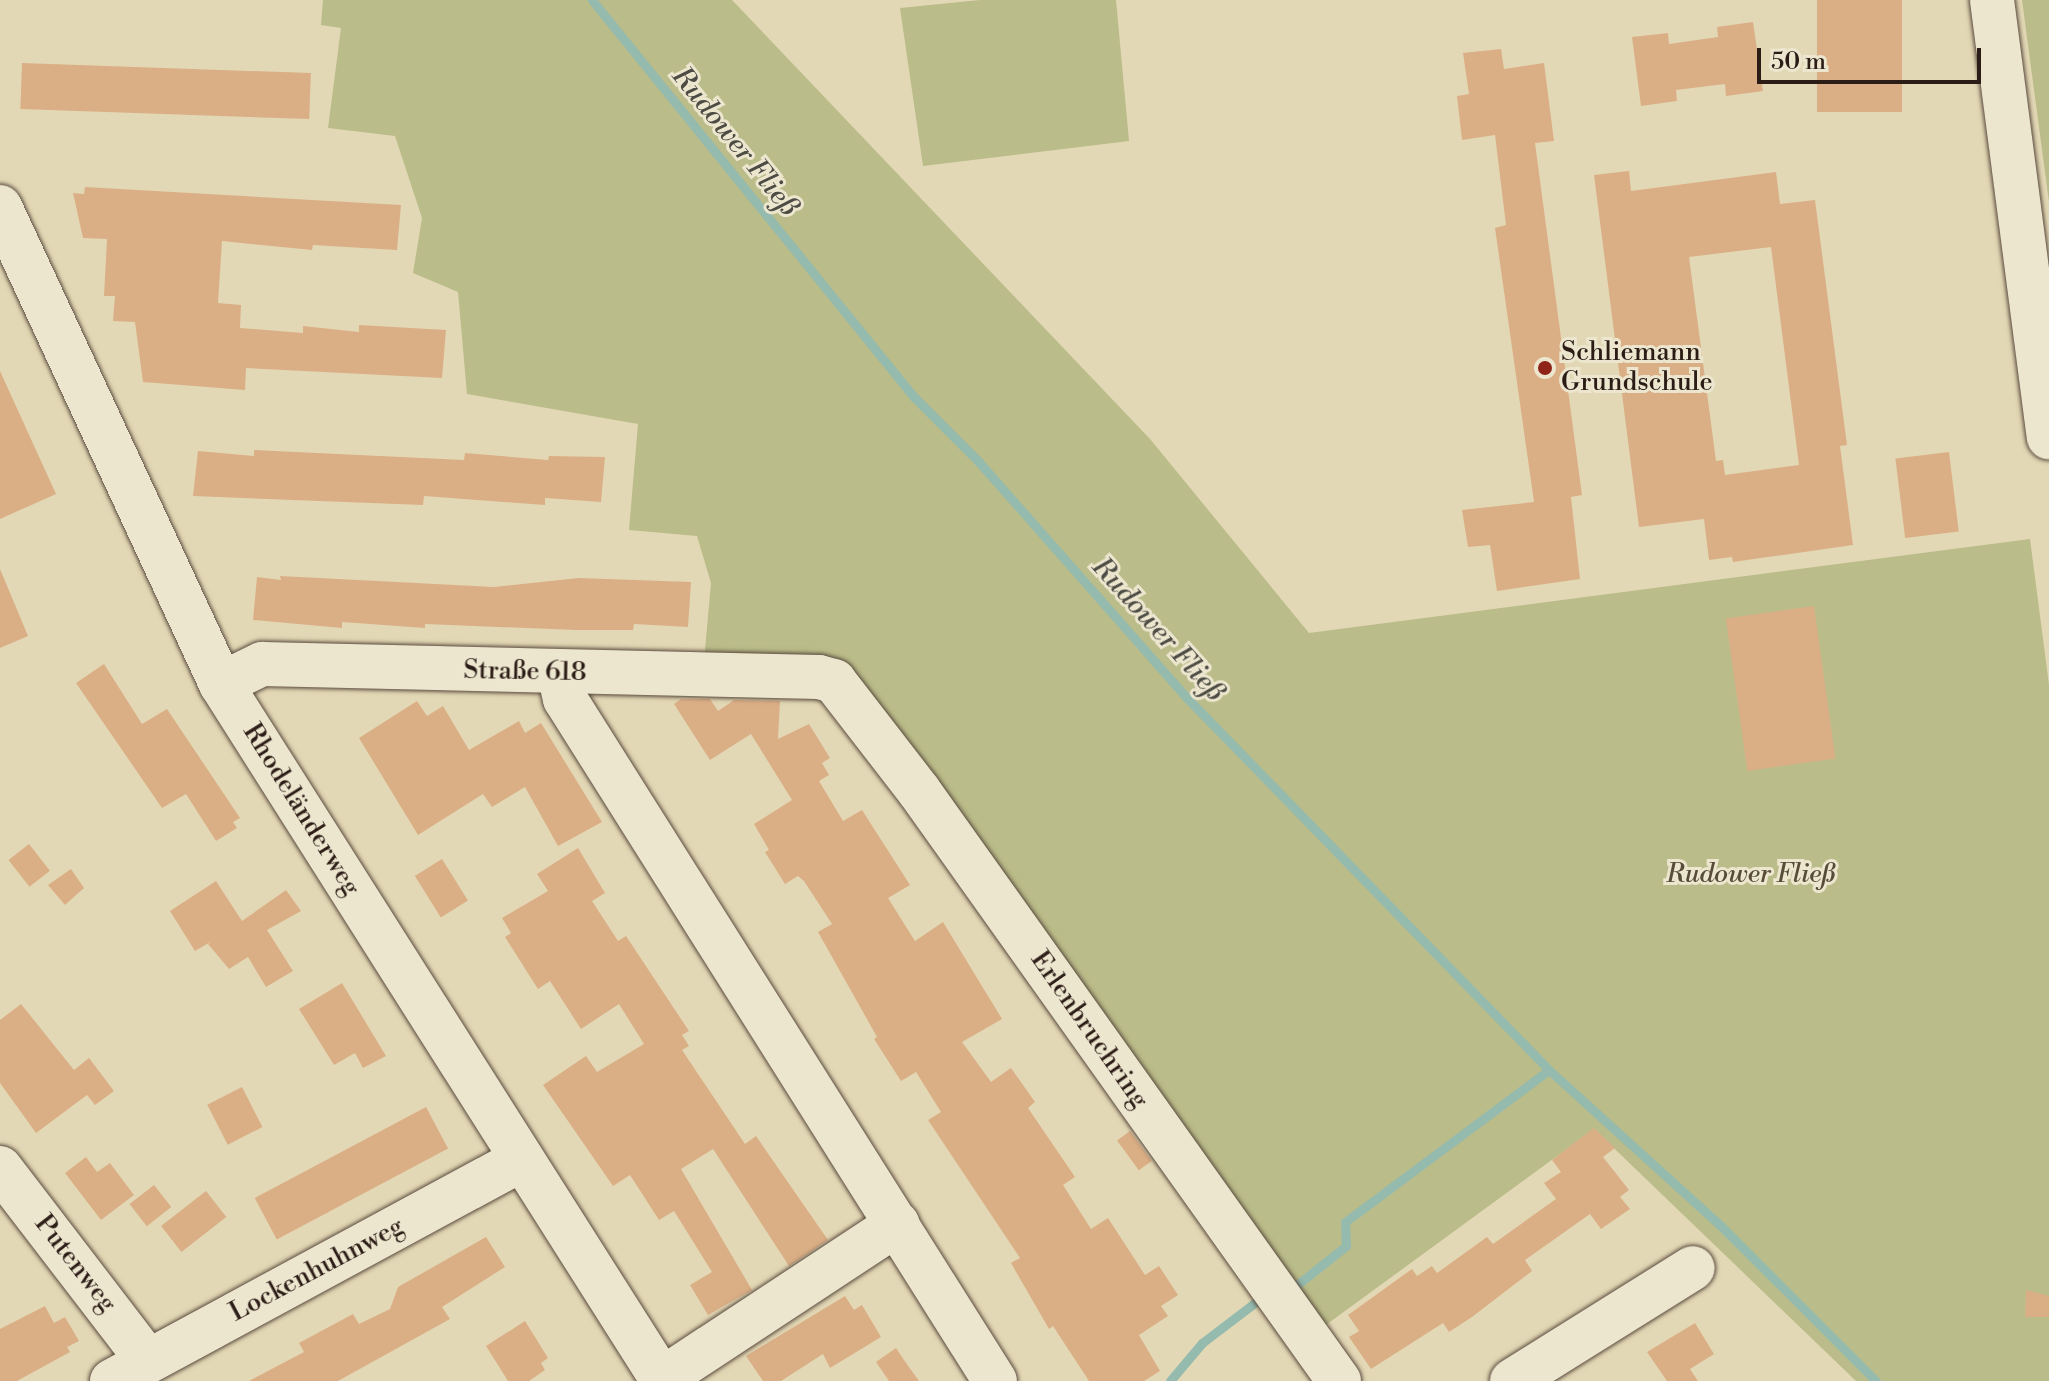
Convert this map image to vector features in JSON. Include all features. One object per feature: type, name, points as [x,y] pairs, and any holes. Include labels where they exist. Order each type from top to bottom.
[{"type":"street","points":[[1992,0],[2049,437]]},
{"type":"street","name":"Rhodeländerweg","points":[[0,207],[221,684],[662,1380]]},
{"type":"street","name":"Straße 618","points":[[221,684],[262,664],[819,677],[834,681]]},
{"type":"street","points":[[559,673],[565,699],[995,1381]]},
{"type":"street","name":"Erlenbruchring","points":[[834,681],[919,791],[1339,1381]]},
{"type":"street","name":"Lockenhuhnweg","points":[[130,1371],[522,1159]]},
{"type":"street","name":"Putenweg","points":[[0,1168],[130,1371]]},
{"type":"street","points":[[662,1380],[897,1224]]},
{"type":"street","points":[[1512,1381],[1693,1268]]},
{"type":"green space","name":"Rudower Fließ","points":[[323,0],[732,0],[1150,439],[1309,633],[2030,539],[2049,685],[2049,1381],[1856,1381],[1594,1129],[1319,1330],[844,664],[704,661],[711,583],[697,536],[629,530],[638,424],[467,394],[458,292],[413,273],[422,218],[395,136],[328,128],[341,28],[321,25]]},
{"type":"green space","points":[[980,0],[1116,0],[1129,141],[923,166],[900,8]]},
{"type":"green space","points":[[2022,0],[2049,0],[2049,202]]},
{"type":"building","points":[[1817,0],[1902,0],[1902,112],[1817,112]]},
{"type":"building","points":[[1753,22],[1763,91],[1726,96],[1725,84],[1676,90],[1677,101],[1641,106],[1632,37],[1668,33],[1669,44],[1718,37],[1717,27]]},
{"type":"building","points":[[1501,49],[1504,69],[1544,63],[1554,141],[1535,143],[1582,495],[1571,497],[1580,579],[1497,591],[1490,545],[1468,547],[1462,510],[1534,502],[1495,228],[1506,225],[1495,135],[1462,140],[1457,96],[1469,94],[1463,53]]},
{"type":"building","points":[[22,63],[311,73],[309,119],[20,109]]},
{"type":"building","points":[[1629,171],[1631,191],[1776,172],[1780,204],[1815,200],[1847,445],[1840,446],[1853,545],[1733,562],[1732,557],[1709,560],[1704,519],[1639,527],[1594,175]],"holes":[[[1771,247],[1799,465],[1725,475],[1723,460],[1716,461],[1689,257]]]},
{"type":"building","points":[[85,187],[401,205],[397,250],[313,245],[312,250],[222,241],[218,303],[241,305],[240,328],[303,333],[303,326],[359,332],[359,325],[446,330],[442,378],[246,368],[245,390],[143,382],[135,322],[113,321],[115,296],[104,296],[107,239],[83,238],[73,193],[84,194]]},
{"type":"building","points":[[0,371],[56,494],[0,519]]},
{"type":"building","points":[[254,450],[464,460],[465,453],[548,460],[549,456],[605,457],[601,502],[545,498],[545,505],[424,496],[423,505],[193,496],[198,451],[254,456]]},
{"type":"building","points":[[1949,452],[1959,531],[1905,538],[1895,459]]},
{"type":"building","points":[[0,569],[28,636],[0,648]]},
{"type":"building","points":[[280,576],[494,587],[579,578],[691,582],[688,627],[634,624],[633,630],[576,630],[425,624],[425,628],[342,622],[342,628],[253,620],[257,577],[281,580]]},
{"type":"building","points":[[1814,606],[1835,759],[1747,771],[1726,618]]},
{"type":"building","points":[[104,664],[142,724],[167,709],[240,818],[233,822],[237,828],[216,841],[186,794],[162,808],[76,683]]},
{"type":"building","points":[[681,699],[710,699],[718,711],[734,700],[780,701],[778,739],[809,724],[830,758],[822,763],[829,775],[819,781],[843,821],[862,810],[910,885],[888,898],[915,941],[943,922],[1002,1019],[962,1042],[991,1082],[1011,1068],[1035,1102],[1028,1108],[1075,1177],[1063,1185],[1091,1229],[1108,1218],[1145,1275],[1159,1266],[1178,1295],[1161,1306],[1168,1316],[1139,1335],[1160,1371],[1144,1381],[1089,1381],[1053,1326],[1049,1329],[1011,1263],[1020,1258],[928,1120],[941,1112],[916,1072],[901,1081],[874,1039],[877,1037],[818,932],[832,924],[804,881],[798,876],[785,884],[765,852],[769,850],[754,824],[792,800],[751,734],[710,760],[674,704]]},
{"type":"building","points":[[417,701],[427,716],[443,706],[469,750],[519,721],[525,733],[541,723],[602,822],[558,846],[525,787],[492,807],[483,794],[418,835],[359,738]]},
{"type":"building","points":[[29,844],[50,871],[29,887],[9,860]]},
{"type":"building","points":[[578,848],[605,893],[592,901],[618,941],[626,936],[689,1031],[682,1035],[689,1046],[682,1050],[745,1144],[756,1136],[828,1240],[789,1266],[713,1149],[681,1169],[752,1290],[708,1315],[690,1285],[712,1272],[674,1211],[659,1220],[630,1175],[613,1186],[543,1085],[586,1056],[597,1072],[644,1044],[619,1004],[581,1029],[550,981],[538,989],[505,937],[511,933],[502,918],[548,891],[537,874]]},
{"type":"building","points":[[442,859],[468,901],[441,918],[415,876]]},
{"type":"building","points":[[71,869],[84,888],[65,905],[48,885]]},
{"type":"building","points":[[216,881],[242,921],[286,890],[301,911],[267,930],[293,971],[266,987],[248,957],[229,969],[208,944],[212,941],[195,951],[170,911]]},
{"type":"building","points":[[342,983],[386,1056],[363,1068],[355,1053],[334,1065],[299,1009]]},
{"type":"building","points":[[21,1004],[74,1070],[89,1058],[114,1091],[95,1105],[87,1095],[36,1133],[0,1083],[0,1020]]},
{"type":"building","points":[[242,1087],[262,1127],[228,1145],[207,1105]]},
{"type":"building","points":[[426,1107],[448,1148],[277,1240],[255,1198]]},
{"type":"building","points":[[1594,1128],[1615,1148],[1603,1157],[1629,1190],[1620,1197],[1630,1209],[1601,1229],[1590,1214],[1525,1260],[1532,1271],[1472,1317],[1449,1332],[1443,1323],[1371,1369],[1349,1337],[1359,1331],[1348,1315],[1412,1269],[1417,1276],[1432,1266],[1437,1273],[1487,1237],[1493,1244],[1556,1199],[1544,1183],[1561,1172],[1552,1160]]},
{"type":"building","points":[[1130,1131],[1152,1161],[1139,1170],[1117,1140]]},
{"type":"building","points":[[86,1157],[97,1172],[110,1163],[134,1195],[101,1220],[65,1173]]},
{"type":"building","points":[[154,1185],[171,1207],[147,1226],[130,1204]]},
{"type":"building","points":[[206,1191],[226,1217],[181,1252],[161,1226]]},
{"type":"building","points":[[486,1237],[505,1267],[442,1307],[450,1319],[338,1381],[249,1381],[304,1352],[299,1343],[353,1314],[359,1324],[390,1309],[398,1287]]},
{"type":"building","points":[[2026,1290],[2049,1296],[2049,1317],[2025,1317]]},
{"type":"building","points":[[845,1296],[854,1310],[862,1305],[881,1337],[830,1368],[823,1354],[781,1381],[763,1381],[746,1356]]},
{"type":"building","points":[[45,1306],[54,1323],[65,1317],[79,1341],[67,1347],[70,1352],[17,1381],[0,1381],[0,1329]]},
{"type":"building","points":[[525,1321],[548,1358],[541,1363],[545,1370],[529,1381],[508,1381],[486,1346]]},
{"type":"building","points":[[1695,1323],[1714,1354],[1690,1369],[1698,1381],[1667,1381],[1647,1352]]},
{"type":"building","points":[[896,1348],[919,1381],[889,1381],[876,1362]]},
{"type":"waterway","name":"Rudower Fließ","points":[[592,0],[913,396],[978,461],[1186,697],[1549,1070],[1721,1226],[1876,1381]]},
{"type":"waterway","points":[[1293,1288],[1346,1246],[1345,1222],[1549,1070]]},
{"type":"waterway","points":[[1170,1381],[1202,1343],[1261,1298]]},
{"type":"place","name":"Schliemann Grundschule","points":[[1545,368]]}]
